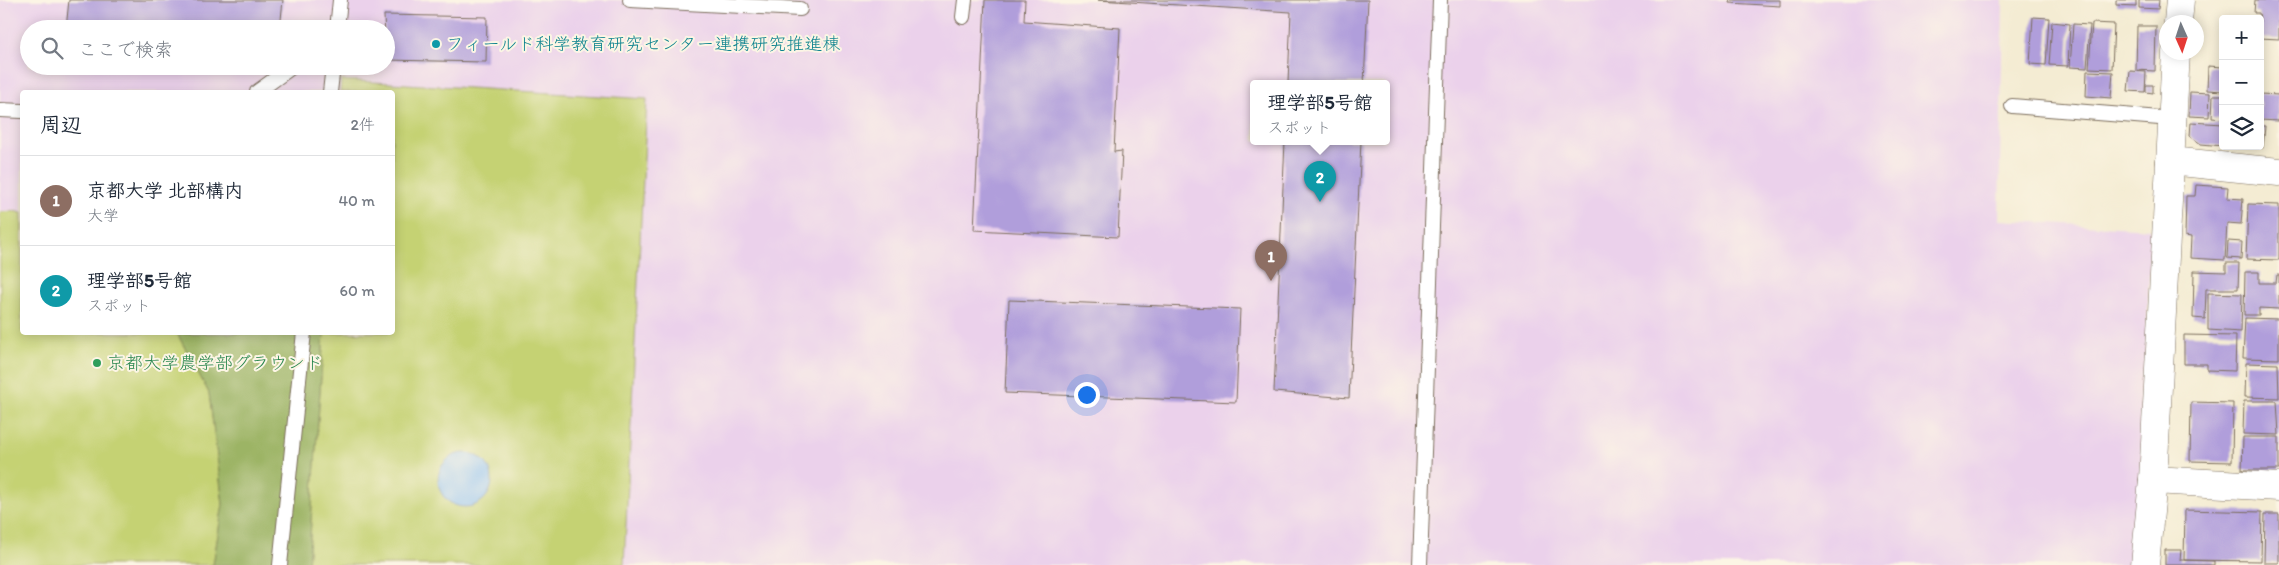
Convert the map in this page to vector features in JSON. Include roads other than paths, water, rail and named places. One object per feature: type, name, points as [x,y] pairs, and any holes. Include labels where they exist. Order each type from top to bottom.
[{"type":"street","points":[[2179,15],[2180,0]]},
{"type":"street","points":[[2144,565],[2152,480],[2176,60]]},
{"type":"street","points":[[2170,161],[2279,172]]},
{"type":"street","points":[[2152,480],[2279,486]]},
{"type":"lane","points":[[338,20],[340,0]]},
{"type":"lane","points":[[628,0],[800,9]]},
{"type":"lane","points":[[963,17],[964,0]]},
{"type":"lane","points":[[1420,565],[1440,0]]},
{"type":"lane","points":[[260,90],[281,75]]},
{"type":"lane","points":[[330,90],[332,75]]},
{"type":"lane","points":[[2012,106],[2172,119]]},
{"type":"lane","points":[[0,110],[20,110]]},
{"type":"lane","points":[[280,565],[304,335]]},
{"type":"water","points":[[460,453],[470,453],[480,457],[488,465],[492,480],[488,495],[480,503],[470,507],[460,507],[450,503],[442,495],[438,485],[438,475],[442,465],[450,457]]},
{"type":"place","name":"フィールド科学教育研究センター連携研究推進棟","points":[[436,44]]},
{"type":"place","name":"理学部5号館","points":[[1320,202]]},
{"type":"place","name":"京都大学 北部構内","points":[[1271,281]]},
{"type":"place","name":"京都大学農学部グラウンド","points":[[97,363]]}]
